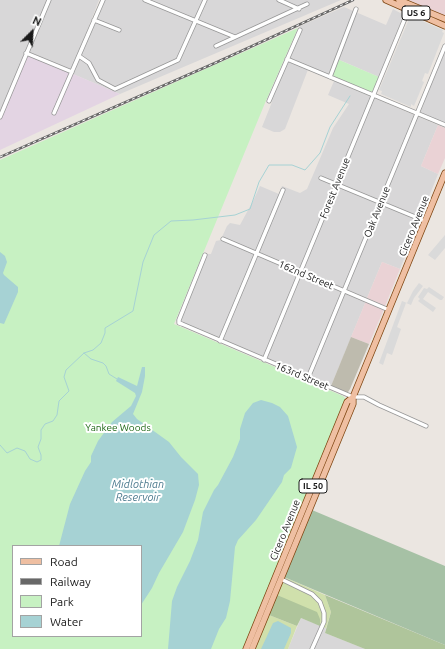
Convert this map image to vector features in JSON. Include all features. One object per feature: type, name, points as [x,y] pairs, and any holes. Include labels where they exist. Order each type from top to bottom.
[{"type":"main road","name":"US 6","points":[[386,0],[445,26]]},
{"type":"main road","name":"US 6","points":[[399,0],[445,19]]},
{"type":"main road","name":"Cicero Avenue","points":[[252,649],[353,404],[353,397],[445,173]]},
{"type":"main road","name":"Cicero Avenue","points":[[246,649],[347,402],[353,397]]},
{"type":"street","points":[[0,117],[49,0]]},
{"type":"street","points":[[54,113],[103,0]]},
{"type":"street","points":[[146,0],[235,37]]},
{"type":"street","points":[[79,56],[89,63],[98,80],[116,89],[178,60],[197,21],[205,0]]},
{"type":"street","points":[[279,0],[299,8]]},
{"type":"street","points":[[216,46],[307,4]]},
{"type":"street","points":[[330,77],[356,9]]},
{"type":"street","name":"Forest Avenue","points":[[264,360],[406,16]]},
{"type":"street","points":[[94,20],[119,30]]},
{"type":"street","points":[[269,101],[300,30]]},
{"type":"street","name":"Oak Avenue","points":[[308,378],[445,46]]},
{"type":"street","points":[[26,53],[72,72]]},
{"type":"street","points":[[287,59],[445,125]]},
{"type":"street","points":[[321,178],[426,221]]},
{"type":"street","points":[[220,341],[283,190]]},
{"type":"street","name":"162nd Street","points":[[222,239],[389,310]]},
{"type":"street","name":"163rd Street","points":[[205,255],[179,323],[353,397],[364,397],[378,405],[426,426]]},
{"type":"street","points":[[281,579],[312,594],[322,607],[324,616],[323,624],[312,649]]},
{"type":"shaded area","points":[[0,0],[99,0],[72,70],[29,52],[0,120]]},
{"type":"shaded area","points":[[105,0],[341,0],[120,94],[73,74]]},
{"type":"shaded area","points":[[408,0],[445,0],[445,16]]},
{"type":"shaded area","points":[[344,7],[386,25],[393,9],[404,15],[379,77],[335,58],[328,75],[309,67],[285,129],[280,132],[274,132],[262,127],[272,102],[267,99],[300,26]]},
{"type":"shaded area","points":[[413,17],[443,30],[442,32],[444,33],[428,74],[425,73],[422,81],[424,82],[414,106],[411,104],[411,107],[381,94],[382,91],[379,90],[409,19]]},
{"type":"shaded area","points":[[444,53],[445,54],[445,123],[420,113]]},
{"type":"shaded area","points":[[28,55],[120,94],[0,150],[0,120]]},
{"type":"shaded area","points":[[334,81],[438,125],[421,166],[438,174],[400,269],[382,262],[367,298],[222,237],[230,223],[240,225],[260,186],[279,194],[282,186],[300,193],[307,189],[333,128],[349,104],[328,95]]},
{"type":"shaded area","points":[[438,125],[445,128],[445,158],[438,174],[421,166]]},
{"type":"shaded area","points":[[445,235],[445,248],[435,260],[428,255]]},
{"type":"shaded area","points":[[221,240],[366,301],[331,386],[176,321],[203,254],[211,254],[216,241]]},
{"type":"shaded area","points":[[382,262],[400,269],[385,306],[367,298]]},
{"type":"shaded area","points":[[419,283],[423,286],[414,298],[411,305],[406,303],[397,327],[401,329],[392,355],[387,353],[383,365],[379,363],[402,301],[407,303]]},
{"type":"shaded area","points":[[429,287],[444,297],[440,300],[428,292],[423,299],[436,308],[433,312],[418,301],[420,299],[418,297],[424,288],[427,289]]},
{"type":"shaded area","points":[[366,301],[384,309],[369,344],[351,337]]},
{"type":"shaded area","points":[[351,337],[369,344],[350,389],[348,392],[345,392],[331,386]]},
{"type":"shaded area","points":[[301,618],[326,628],[325,633],[365,649],[288,649]]},
{"type":"green space","name":"Yankee Woods","points":[[298,28],[265,103],[174,324],[343,396],[346,399],[244,649],[0,649],[0,160]]},
{"type":"green space","points":[[337,59],[379,77],[372,92],[334,77],[332,74]]},
{"type":"green space","points":[[312,510],[445,566],[445,645],[284,577]]},
{"type":"green space","points":[[284,577],[325,595],[331,612],[326,628],[320,626],[320,619],[277,595]]},
{"type":"green space","points":[[277,595],[317,612],[320,619],[320,626],[301,618],[297,626],[269,615]]},
{"type":"green space","points":[[325,595],[445,645],[445,649],[365,649],[325,633],[331,612]]},
{"type":"green space","points":[[269,615],[297,626],[288,649],[255,649]]},
{"type":"water","points":[[0,252],[5,256],[7,262],[3,273],[4,275],[18,287],[18,292],[4,324],[0,323]]},
{"type":"water","name":"Midlothian Reservoir","points":[[142,367],[145,367],[142,392],[133,414],[137,419],[169,442],[198,474],[199,485],[183,532],[142,603],[142,545],[59,545],[70,504],[85,471],[91,462],[91,456],[98,441],[112,422],[131,406],[136,396],[135,393],[116,381],[118,377],[137,386]]},
{"type":"water","points":[[261,400],[280,407],[288,416],[297,447],[291,468],[284,475],[282,482],[256,520],[238,540],[235,547],[230,601],[226,618],[219,629],[211,649],[168,649],[172,601],[198,540],[203,512],[233,457],[240,439],[240,429],[245,413],[253,403]]},
{"type":"water","points":[[278,621],[291,628],[291,633],[284,649],[261,649],[273,623]]},
{"type":"waterway","points":[[0,445],[7,453],[17,448],[25,451],[30,459],[37,462],[41,460],[38,447],[41,439],[41,430],[45,424],[53,421],[57,415],[59,401],[69,391],[64,377],[66,370],[84,353],[93,350],[101,343],[105,333],[105,328],[133,311],[143,262],[154,235],[171,221],[235,215],[250,209],[259,182],[269,165],[292,165],[305,170],[320,153],[330,127],[350,96]]},
{"type":"waterway","points":[[84,353],[91,359],[103,363],[109,374],[117,379]]},
{"type":"railway","points":[[0,157],[215,63],[353,0]]}]
